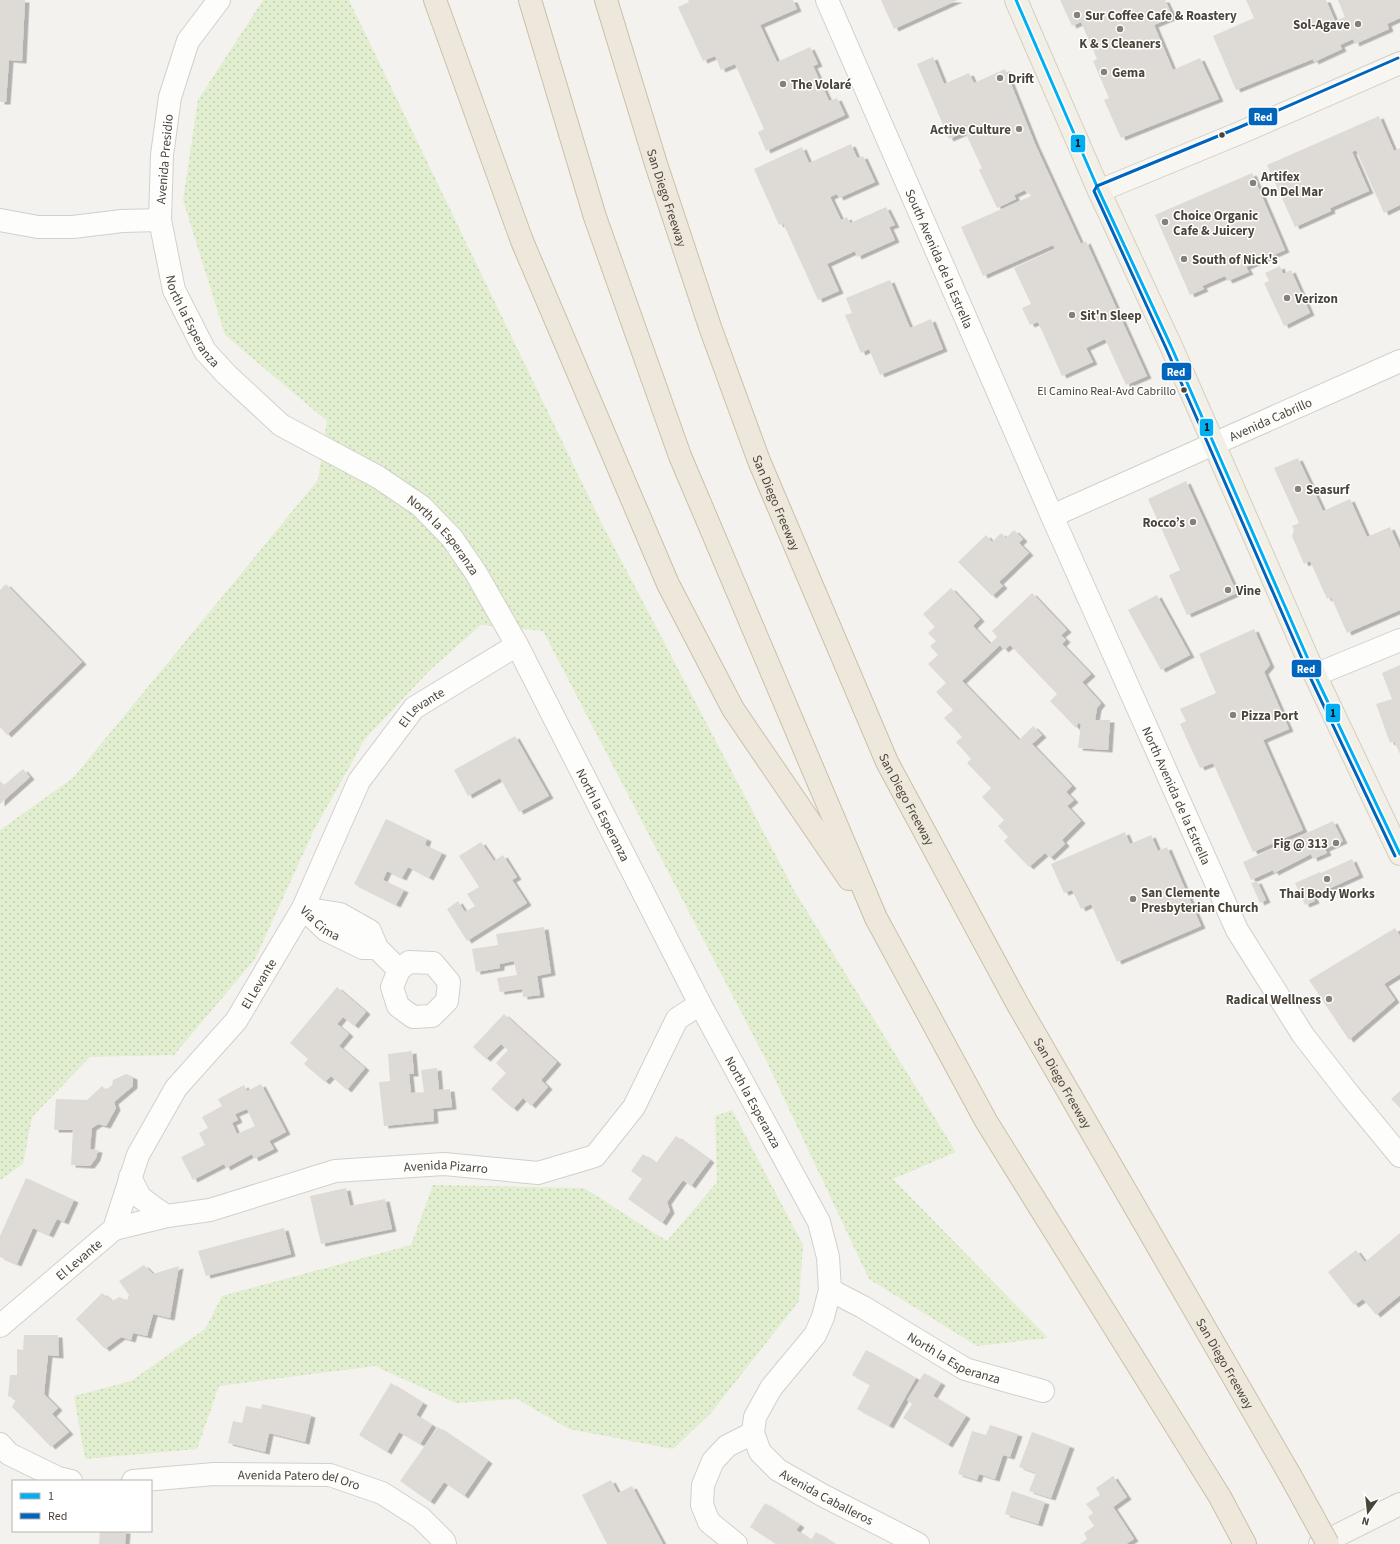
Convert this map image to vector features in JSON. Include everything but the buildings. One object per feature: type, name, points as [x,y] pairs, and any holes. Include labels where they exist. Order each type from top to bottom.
[{"type":"highway","points":[[435,0],[522,241],[668,584],[733,710],[876,918]]},
{"type":"highway","points":[[530,0],[595,217],[680,456],[876,918],[986,1121],[1220,1497],[1245,1544]]},
{"type":"highway","name":"San Diego Freeway","points":[[606,0],[659,172],[710,327],[760,461],[887,762],[1017,1002],[1290,1475],[1328,1544]]},
{"type":"main road","points":[[1016,0],[1099,191],[1215,444],[1315,675],[1400,854]]},
{"type":"main road","points":[[1099,191],[1242,132],[1400,63]]},
{"type":"main road","points":[[1320,1544],[1400,1504]]},
{"type":"street","name":"Avenida Presidio","points":[[0,220],[38,227],[73,227],[122,221],[160,220],[162,155],[170,97],[188,41],[219,0]]},
{"type":"street","name":"South Avenida de la Estrella","points":[[827,0],[1052,516]]},
{"type":"street","name":"North la Esperanza","points":[[160,220],[174,290],[205,351],[227,375],[281,425],[378,477],[421,506],[452,538],[476,573],[516,645],[700,1004],[819,1222],[828,1257],[830,1290],[863,1306],[965,1369],[1043,1391]]},
{"type":"street","name":"Avenida Cabrillo","points":[[1052,516],[1400,361]]},
{"type":"street","name":"North Avenida de la Estrella","points":[[1052,516],[1237,930],[1303,1035],[1400,1156]]},
{"type":"street","points":[[1315,675],[1400,640]]},
{"type":"street","name":"El Levante","points":[[0,1326],[114,1229],[138,1155],[176,1088],[236,1021],[303,908],[359,781],[414,708],[516,645]]},
{"type":"street","name":"Via Cima","points":[[303,908],[340,914],[370,931],[378,948],[399,970]]},
{"type":"street","name":"Avenida Pizarro","points":[[114,1229],[167,1216],[210,1210],[335,1171],[444,1164],[538,1173],[595,1156],[634,1107],[677,1019],[700,1004]]},
{"type":"street","points":[[130,1177],[140,1197],[156,1210],[167,1216]]},
{"type":"street","points":[[736,1544],[709,1522],[702,1505],[704,1485],[713,1461],[727,1446],[753,1433],[755,1417],[772,1388],[815,1335],[823,1317],[830,1290]]},
{"type":"street","name":"Avenida Caballeros","points":[[753,1433],[760,1452],[778,1470],[824,1496],[918,1544]]},
{"type":"street","points":[[0,1444],[9,1454],[58,1478],[67,1480]]},
{"type":"street","name":"Avenida Patero del Oro","points":[[145,1480],[214,1474],[330,1475],[382,1493],[422,1518],[444,1541],[445,1544]]},
{"type":"green space","points":[[263,0],[349,0],[601,522],[795,892],[956,1152],[893,1179],[1048,1338],[977,1346],[869,1279],[766,1060],[543,631],[481,625],[430,670],[365,739],[314,830],[255,959],[174,1055],[90,1057],[32,1117],[23,1164],[0,1180],[0,830],[73,778],[318,480],[327,421],[225,335],[183,200],[198,100]]},
{"type":"green space","points":[[732,1110],[803,1245],[799,1301],[711,1413],[673,1449],[569,1429],[517,1399],[456,1403],[375,1366],[219,1386],[197,1449],[85,1459],[74,1396],[131,1381],[205,1329],[222,1296],[411,1245],[433,1185],[584,1188],[667,1241],[717,1182],[715,1116]]},
{"type":"transit line","name":"1","points":[[1016,0],[1099,191],[1171,346],[1315,675],[1400,854]]},
{"type":"transit line","name":"Red","points":[[1395,856],[1310,677],[1166,348],[1094,191],[1097,186],[1240,127],[1398,58]]},
{"type":"place","name":"Sur Coffee Cafe & Roastery","points":[[1077,15]]},
{"type":"place","name":"Sol-Agave","points":[[1358,24]]},
{"type":"place","name":"K & S Cleaners","points":[[1120,29]]},
{"type":"place","name":"Gema","points":[[1104,72]]},
{"type":"place","name":"Drift","points":[[1000,78]]},
{"type":"place","name":"The Volaré","points":[[783,84]]},
{"type":"place","name":"Active Culture","points":[[1019,129]]},
{"type":"place","name":"Artifex On Del Mar","points":[[1253,183]]},
{"type":"place","name":"Choice Organic Cafe & Juicery","points":[[1165,222]]},
{"type":"place","name":"South of Nick's","points":[[1184,259]]},
{"type":"place","name":"Verizon","points":[[1287,298]]},
{"type":"place","name":"Sit'n Sleep","points":[[1072,315]]},
{"type":"place","name":"El Camino Real-Avd Cabrillo","points":[[1184,390]]},
{"type":"place","name":"Seasurf","points":[[1298,489]]},
{"type":"place","name":"Rocco’s","points":[[1193,522]]},
{"type":"place","name":"Vine","points":[[1228,590]]},
{"type":"place","name":"Pizza Port","points":[[1233,715]]},
{"type":"place","name":"Fig @ 313","points":[[1336,843]]},
{"type":"place","name":"Thai Body Works","points":[[1327,879]]},
{"type":"place","name":"San Clemente Presbyterian Church","points":[[1133,899]]},
{"type":"place","name":"Radical Wellness","points":[[1329,999]]}]
